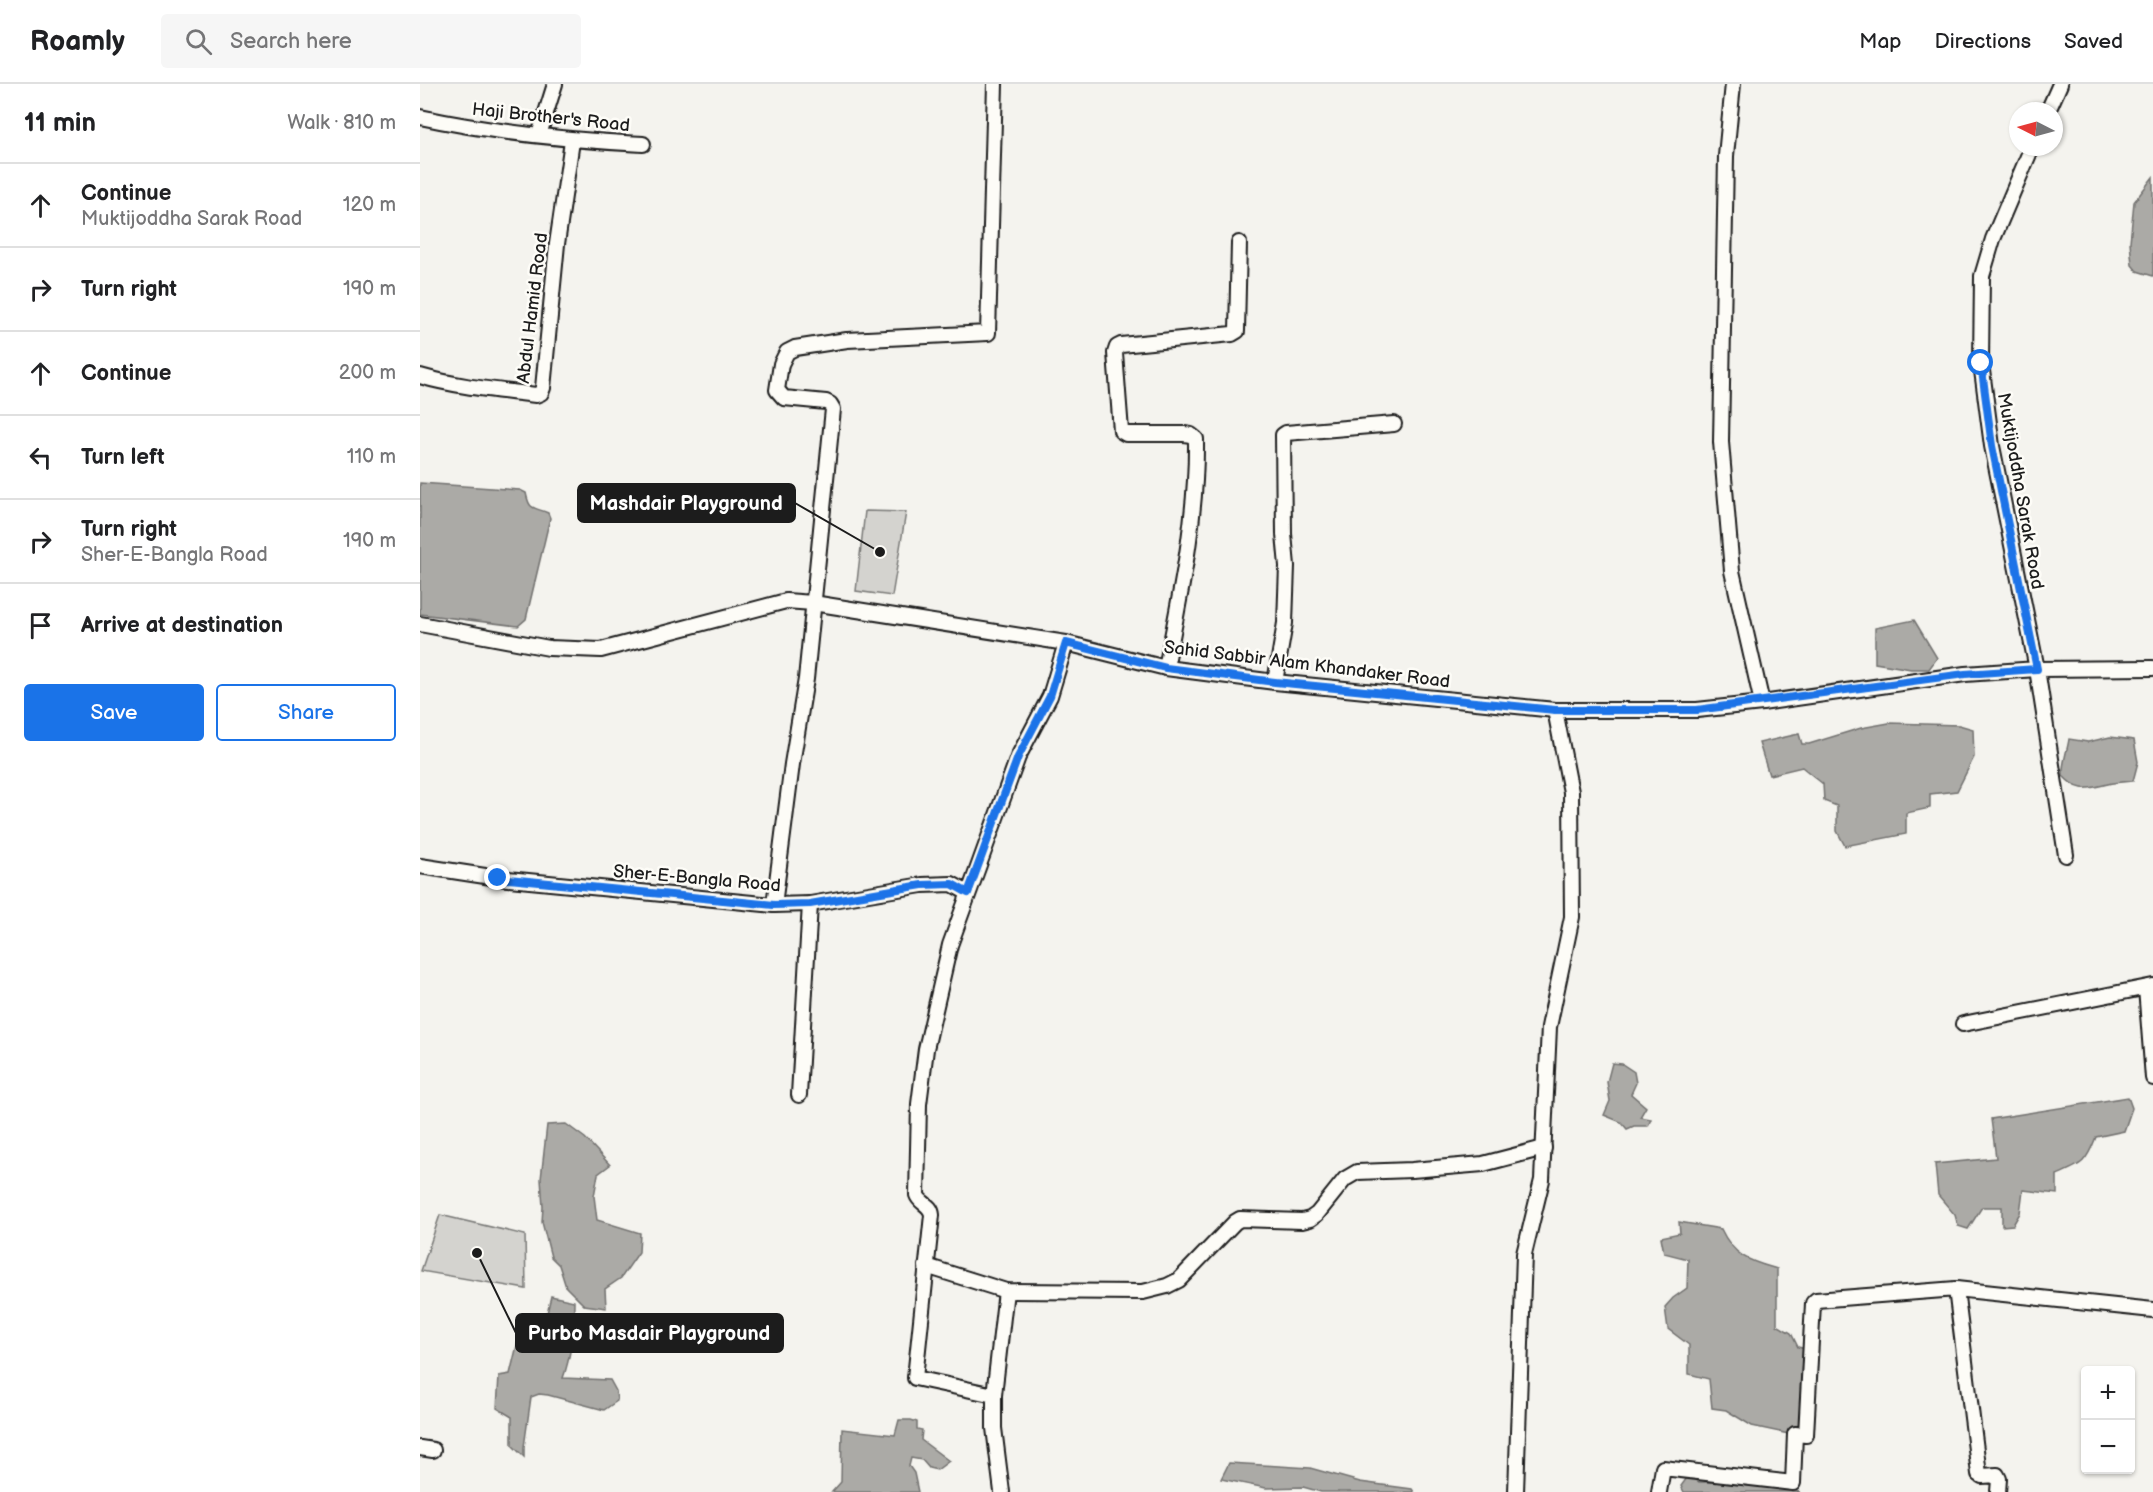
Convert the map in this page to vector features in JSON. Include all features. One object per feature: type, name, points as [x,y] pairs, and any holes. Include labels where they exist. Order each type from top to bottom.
[{"type":"street","points":[[539,135],[555,84]]},
{"type":"street","points":[[774,905],[792,764],[806,679],[833,410],[826,402],[784,398],[779,394],[777,390],[781,364],[787,352],[802,346],[847,340],[988,333],[995,84]]},
{"type":"street","points":[[1733,84],[1726,156],[1721,442],[1732,571],[1762,703]]},
{"type":"street","points":[[2052,102],[2060,84]]},
{"type":"street","name":"Haji Brother's Road","points":[[420,117],[467,127],[572,141],[643,144]]},
{"type":"street","name":"Abdul Hamid Road","points":[[420,376],[479,387],[536,395],[541,393],[557,244],[572,141]]},
{"type":"street","name":"Muktijoddha Sarak Road","points":[[2028,156],[2004,210],[1982,276],[1981,363],[1992,446],[2037,669],[2066,855]]},
{"type":"street","points":[[1166,668],[1191,536],[1196,439],[1184,434],[1126,434],[1121,431],[1115,353],[1117,347],[1121,345],[1232,334],[1237,330],[1239,243]]},
{"type":"street","points":[[1275,682],[1286,623],[1287,566],[1284,534],[1283,435],[1394,424]]},
{"type":"street","name":"Sahid Sabbir Alam Khandaker Road","points":[[420,624],[549,648],[601,650],[786,601],[813,603],[1066,643],[1166,668],[1275,682],[1555,710],[1697,710],[1965,674],[2037,669],[2153,668]]},
{"type":"street","points":[[994,1395],[915,1378],[932,1215],[929,1207],[917,1195],[919,1104],[926,1049],[950,945],[1018,757],[1050,696],[1066,643]]},
{"type":"street","points":[[1516,1492],[1524,1254],[1542,1180],[1549,1027],[1572,917],[1571,792],[1555,710]]},
{"type":"street","name":"Sher-E-Bangla Road","points":[[420,866],[498,878],[774,905],[810,904],[922,885],[952,884],[968,893]]},
{"type":"street","points":[[799,1095],[810,904]]},
{"type":"street","points":[[1963,1024],[2149,987],[2153,1078]]},
{"type":"street","points":[[926,1266],[1006,1291],[1143,1292],[1155,1290],[1179,1280],[1235,1222],[1247,1219],[1302,1221],[1310,1219],[1317,1214],[1345,1179],[1357,1172],[1483,1164],[1544,1148]]},
{"type":"street","points":[[1956,1289],[1979,1474],[1982,1476],[1997,1475],[1998,1492]]},
{"type":"street","points":[[1659,1492],[1663,1468],[1794,1483],[1795,1434],[1806,1435],[1816,1300],[1956,1289],[2153,1310]]},
{"type":"street","points":[[1002,1492],[994,1428],[994,1395],[1006,1291]]},
{"type":"shaded area","points":[[2153,177],[2153,276],[2137,271],[2132,265],[2130,242],[2134,202]]},
{"type":"shaded area","points":[[420,483],[520,490],[526,493],[531,506],[548,513],[550,518],[526,619],[518,626],[420,614]]},
{"type":"shaded area","points":[[865,511],[906,512],[892,596],[856,591]]},
{"type":"shaded area","points":[[1914,620],[1937,658],[1929,669],[1911,669],[1875,663],[1875,628]]},
{"type":"shaded area","points":[[1889,723],[1959,725],[1973,729],[1974,757],[1957,791],[1930,794],[1930,808],[1906,813],[1906,834],[1845,846],[1837,831],[1837,806],[1824,801],[1823,784],[1802,767],[1769,775],[1759,743],[1799,734],[1802,744],[1809,744],[1861,728]]},
{"type":"shaded area","points":[[2110,737],[2134,740],[2138,762],[2133,781],[2084,788],[2074,785],[2063,776],[2069,739],[2088,742]]},
{"type":"shaded area","points":[[1612,1063],[1622,1064],[1634,1072],[1636,1083],[1631,1094],[1646,1107],[1640,1117],[1651,1119],[1648,1126],[1634,1126],[1627,1129],[1621,1122],[1604,1115],[1610,1101],[1607,1082]]},
{"type":"shaded area","points":[[2128,1097],[2132,1108],[2124,1131],[2096,1137],[2082,1162],[2057,1175],[2057,1194],[2023,1190],[2020,1213],[2013,1225],[2002,1226],[2002,1207],[1982,1207],[1968,1229],[1958,1226],[1955,1215],[1938,1195],[1935,1164],[1996,1158],[1991,1119]]},
{"type":"shaded area","points":[[566,1124],[585,1138],[610,1165],[598,1174],[594,1196],[597,1220],[640,1233],[639,1252],[621,1278],[605,1289],[606,1308],[584,1305],[566,1287],[559,1265],[551,1257],[542,1222],[541,1179],[547,1125]]},
{"type":"shaded area","points":[[440,1215],[525,1235],[526,1289],[421,1271]]},
{"type":"shaded area","points":[[1679,1222],[1721,1229],[1737,1252],[1777,1269],[1777,1325],[1791,1333],[1798,1347],[1806,1349],[1800,1429],[1790,1428],[1789,1434],[1752,1426],[1726,1410],[1712,1408],[1709,1379],[1689,1374],[1689,1345],[1668,1329],[1665,1307],[1687,1288],[1688,1259],[1664,1253],[1661,1237],[1680,1233]]},
{"type":"shaded area","points":[[551,1296],[574,1301],[572,1340],[563,1378],[610,1380],[616,1391],[617,1401],[604,1410],[548,1395],[539,1394],[531,1397],[524,1457],[512,1445],[512,1417],[497,1408],[499,1376],[510,1374],[519,1337],[529,1337],[533,1322],[545,1322]]},
{"type":"shaded area","points":[[899,1420],[917,1422],[917,1429],[922,1430],[921,1440],[949,1461],[937,1470],[929,1468],[922,1460],[911,1458],[909,1466],[914,1473],[918,1492],[832,1492],[841,1482],[842,1429],[895,1435]]},
{"type":"shaded area","points":[[1229,1463],[1310,1468],[1360,1482],[1412,1489],[1414,1492],[1321,1492],[1303,1487],[1266,1488],[1221,1479]]},
{"type":"shaded area","points":[[1689,1475],[1699,1482],[1737,1482],[1800,1492],[1684,1492],[1681,1486]]},
{"type":"place","name":"Mashdair Playground","points":[[880,552]]},
{"type":"place","name":"Purbo Masdair Playground","points":[[477,1253]]},
{"type":"route","points":[[498,878],[774,905],[810,904],[855,898],[922,885],[952,884],[968,893],[1018,757],[1050,696],[1066,643],[1166,668],[1275,682],[1555,710],[1697,710],[1965,674],[2037,669],[1992,446],[1981,363]]}]
